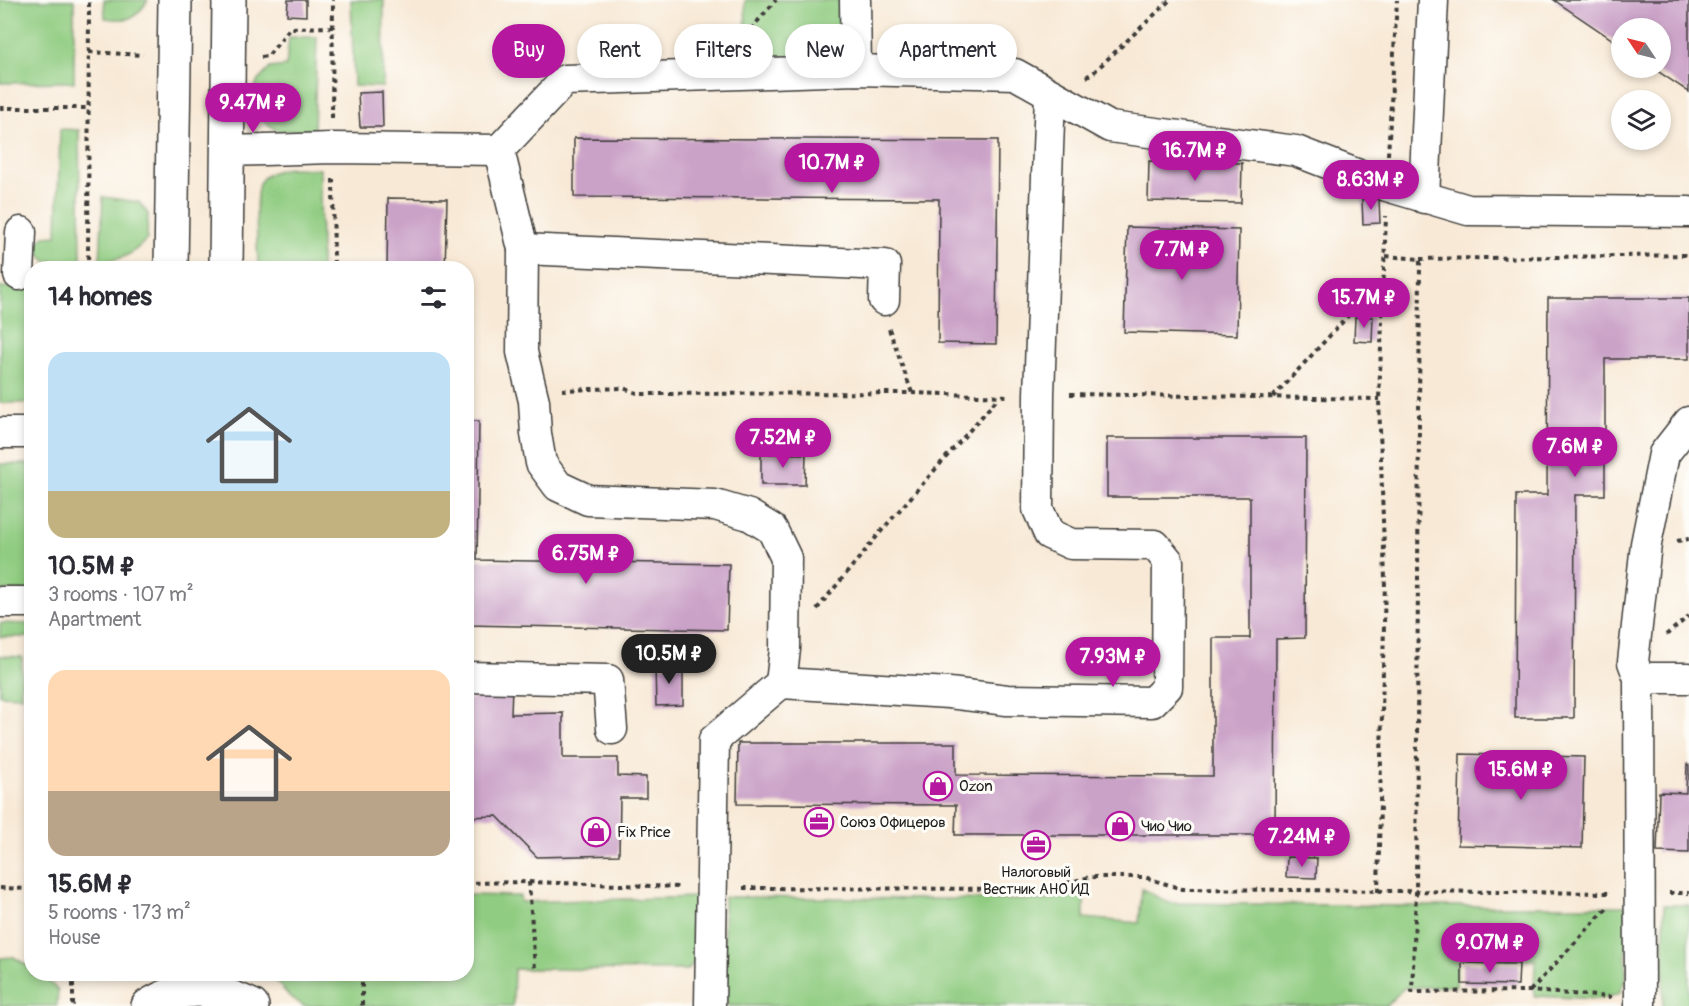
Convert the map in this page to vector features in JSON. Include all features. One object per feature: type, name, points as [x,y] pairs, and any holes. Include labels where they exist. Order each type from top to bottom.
[{"type":"main road","points":[[171,261],[175,0]]},
{"type":"main road","points":[[226,261],[229,0]]},
{"type":"main road","points":[[148,1005],[158,981]]},
{"type":"main road","points":[[239,981],[252,1006]]},
{"type":"main road","points":[[148,1005],[179,992],[199,988],[228,994],[252,1006]]},
{"type":"lane","points":[[855,0],[855,24]]},
{"type":"lane","points":[[1424,198],[1433,0]]},
{"type":"lane","points":[[865,70],[1015,74],[1110,128],[1296,151],[1386,186],[1468,210],[1689,212]]},
{"type":"lane","points":[[227,152],[333,148],[499,150],[565,80],[785,72]]},
{"type":"lane","points":[[781,683],[949,693],[1018,700],[1152,702],[1167,687],[1168,561],[1155,545],[1071,544],[1049,534],[1038,508],[1039,394],[1050,95]]},
{"type":"lane","points":[[499,150],[523,249],[522,352],[531,389],[541,463],[558,486],[588,500],[715,505],[749,514],[772,529],[786,558],[785,649],[781,683],[714,740],[710,1006]]},
{"type":"lane","points":[[17,275],[21,232]]},
{"type":"lane","points":[[523,249],[885,265],[884,300]]},
{"type":"lane","points":[[1640,1005],[1639,678],[1633,662],[1646,544],[1664,454],[1689,422]]},
{"type":"lane","points":[[0,433],[24,434]]},
{"type":"lane","points":[[0,602],[24,602]]},
{"type":"lane","points":[[474,677],[608,680],[612,729]]},
{"type":"lane","points":[[1639,678],[1689,678]]},
{"type":"path","points":[[88,261],[89,0]]},
{"type":"path","points":[[1050,95],[1094,72],[1170,0]]},
{"type":"path","points":[[1378,892],[1385,580],[1380,399],[1386,256],[1386,186],[1397,0]]},
{"type":"path","points":[[0,108],[90,108]]},
{"type":"path","points":[[1386,256],[1420,259],[1689,255]]},
{"type":"path","points":[[1420,259],[1416,892],[1412,992],[1530,991],[1617,997],[1640,1005]]},
{"type":"path","points":[[1273,398],[1385,277]]},
{"type":"path","points":[[884,300],[887,323],[912,393]]},
{"type":"path","points":[[531,389],[623,388],[640,394],[912,393],[998,397],[1039,394],[1380,399]]},
{"type":"path","points":[[785,649],[883,529],[998,397]]},
{"type":"path","points":[[474,883],[529,882],[711,888],[1043,889],[1090,877],[1143,877],[1182,889],[1689,893]]},
{"type":"path","points":[[529,882],[535,969]]},
{"type":"path","points":[[0,888],[24,889]]},
{"type":"path","points":[[1530,991],[1609,905]]},
{"type":"path","points":[[73,981],[73,1006]]},
{"type":"path","points":[[362,981],[362,1006]]},
{"type":"green space","points":[[0,0],[74,0],[74,82],[0,83]]},
{"type":"green space","points":[[104,0],[148,0],[135,16],[120,19],[105,18]]},
{"type":"green space","points":[[351,0],[384,0],[383,87],[354,86]]},
{"type":"green space","points":[[745,0],[846,0],[845,24],[785,24],[785,62],[773,62],[773,24],[746,24]]},
{"type":"green space","points":[[289,37],[317,37],[314,130],[277,131],[264,121],[255,108],[253,95],[257,82],[270,68],[286,66]]},
{"type":"green space","points":[[60,129],[79,130],[81,261],[46,261],[34,249],[44,236],[57,235]]},
{"type":"green space","points":[[290,168],[320,169],[321,261],[258,261],[256,210],[258,189],[263,179],[277,171]]},
{"type":"green space","points":[[103,197],[139,202],[148,214],[147,239],[126,256],[115,260],[100,261]]},
{"type":"green space","points":[[0,287],[24,287],[24,403],[0,403]]},
{"type":"green space","points":[[0,464],[24,464],[24,591],[0,591]]},
{"type":"green space","points":[[0,623],[24,624],[24,637],[0,637]]},
{"type":"green space","points":[[0,656],[22,657],[21,696],[0,695]]},
{"type":"green space","points":[[1084,887],[1084,918],[1139,923],[1142,889],[1169,903],[1627,906],[1626,977],[1619,994],[1600,999],[1534,996],[1535,960],[1457,956],[1456,986],[1404,988],[1386,1006],[728,1006],[727,1004],[724,981],[724,897],[1046,900]]},
{"type":"green space","points":[[474,895],[520,896],[521,902],[700,897],[697,958],[688,970],[514,969],[513,1006],[304,1006],[288,995],[276,981],[474,981]]},
{"type":"green space","points":[[1664,905],[1689,905],[1689,1006],[1663,1006]]},
{"type":"green space","points":[[14,957],[24,963],[24,981],[48,981],[58,990],[57,1006],[0,1006],[0,958]]},
{"type":"building","points":[[288,0],[306,0],[306,16],[287,15]]},
{"type":"building","points":[[1554,0],[1689,0],[1689,92],[1668,78],[1671,78],[1671,18],[1611,18],[1611,39]]},
{"type":"building","points":[[382,92],[383,127],[360,127],[358,93]]},
{"type":"building","points":[[574,138],[998,140],[996,344],[938,343],[939,199],[574,197]]},
{"type":"building","points":[[1149,161],[1242,163],[1241,203],[1148,201]]},
{"type":"building","points":[[388,198],[447,199],[445,261],[387,261]]},
{"type":"building","points":[[1362,199],[1379,199],[1380,223],[1363,224]]},
{"type":"building","points":[[1127,227],[1239,230],[1237,335],[1124,332]]},
{"type":"building","points":[[1548,298],[1689,298],[1689,359],[1605,359],[1605,495],[1575,495],[1574,718],[1515,718],[1516,495],[1547,495]]},
{"type":"building","points":[[1355,317],[1373,317],[1372,342],[1354,341]]},
{"type":"building","points":[[474,421],[479,421],[477,560],[729,564],[727,630],[474,625]]},
{"type":"building","points":[[1107,438],[1306,438],[1305,638],[1276,639],[1275,835],[955,835],[956,805],[737,804],[738,743],[956,743],[956,775],[1213,776],[1213,638],[1250,638],[1250,497],[1107,497]]},
{"type":"building","points":[[761,454],[806,454],[805,485],[761,485]]},
{"type":"building","points":[[683,665],[683,705],[656,706],[655,666]]},
{"type":"building","points":[[474,685],[512,685],[511,714],[563,713],[563,758],[618,758],[618,776],[646,777],[646,798],[620,798],[619,855],[537,857],[497,816],[474,817]]},
{"type":"building","points":[[1460,754],[1584,757],[1582,848],[1458,845]]},
{"type":"building","points":[[1687,764],[1689,765],[1689,853],[1657,852],[1659,792],[1686,793]]},
{"type":"building","points":[[1287,857],[1317,858],[1316,878],[1286,877]]},
{"type":"building","points":[[1462,963],[1519,964],[1518,985],[1462,984]]},
{"type":"place","name":"Ozon","points":[[938,786]]},
{"type":"place","name":"Союз Офицеров","points":[[819,822]]},
{"type":"place","name":"Чио Чио","points":[[1120,826]]},
{"type":"place","name":"Fix Price","points":[[596,832]]},
{"type":"place","name":"Налоговый Вестник АНО ИД","points":[[1036,845]]}]
